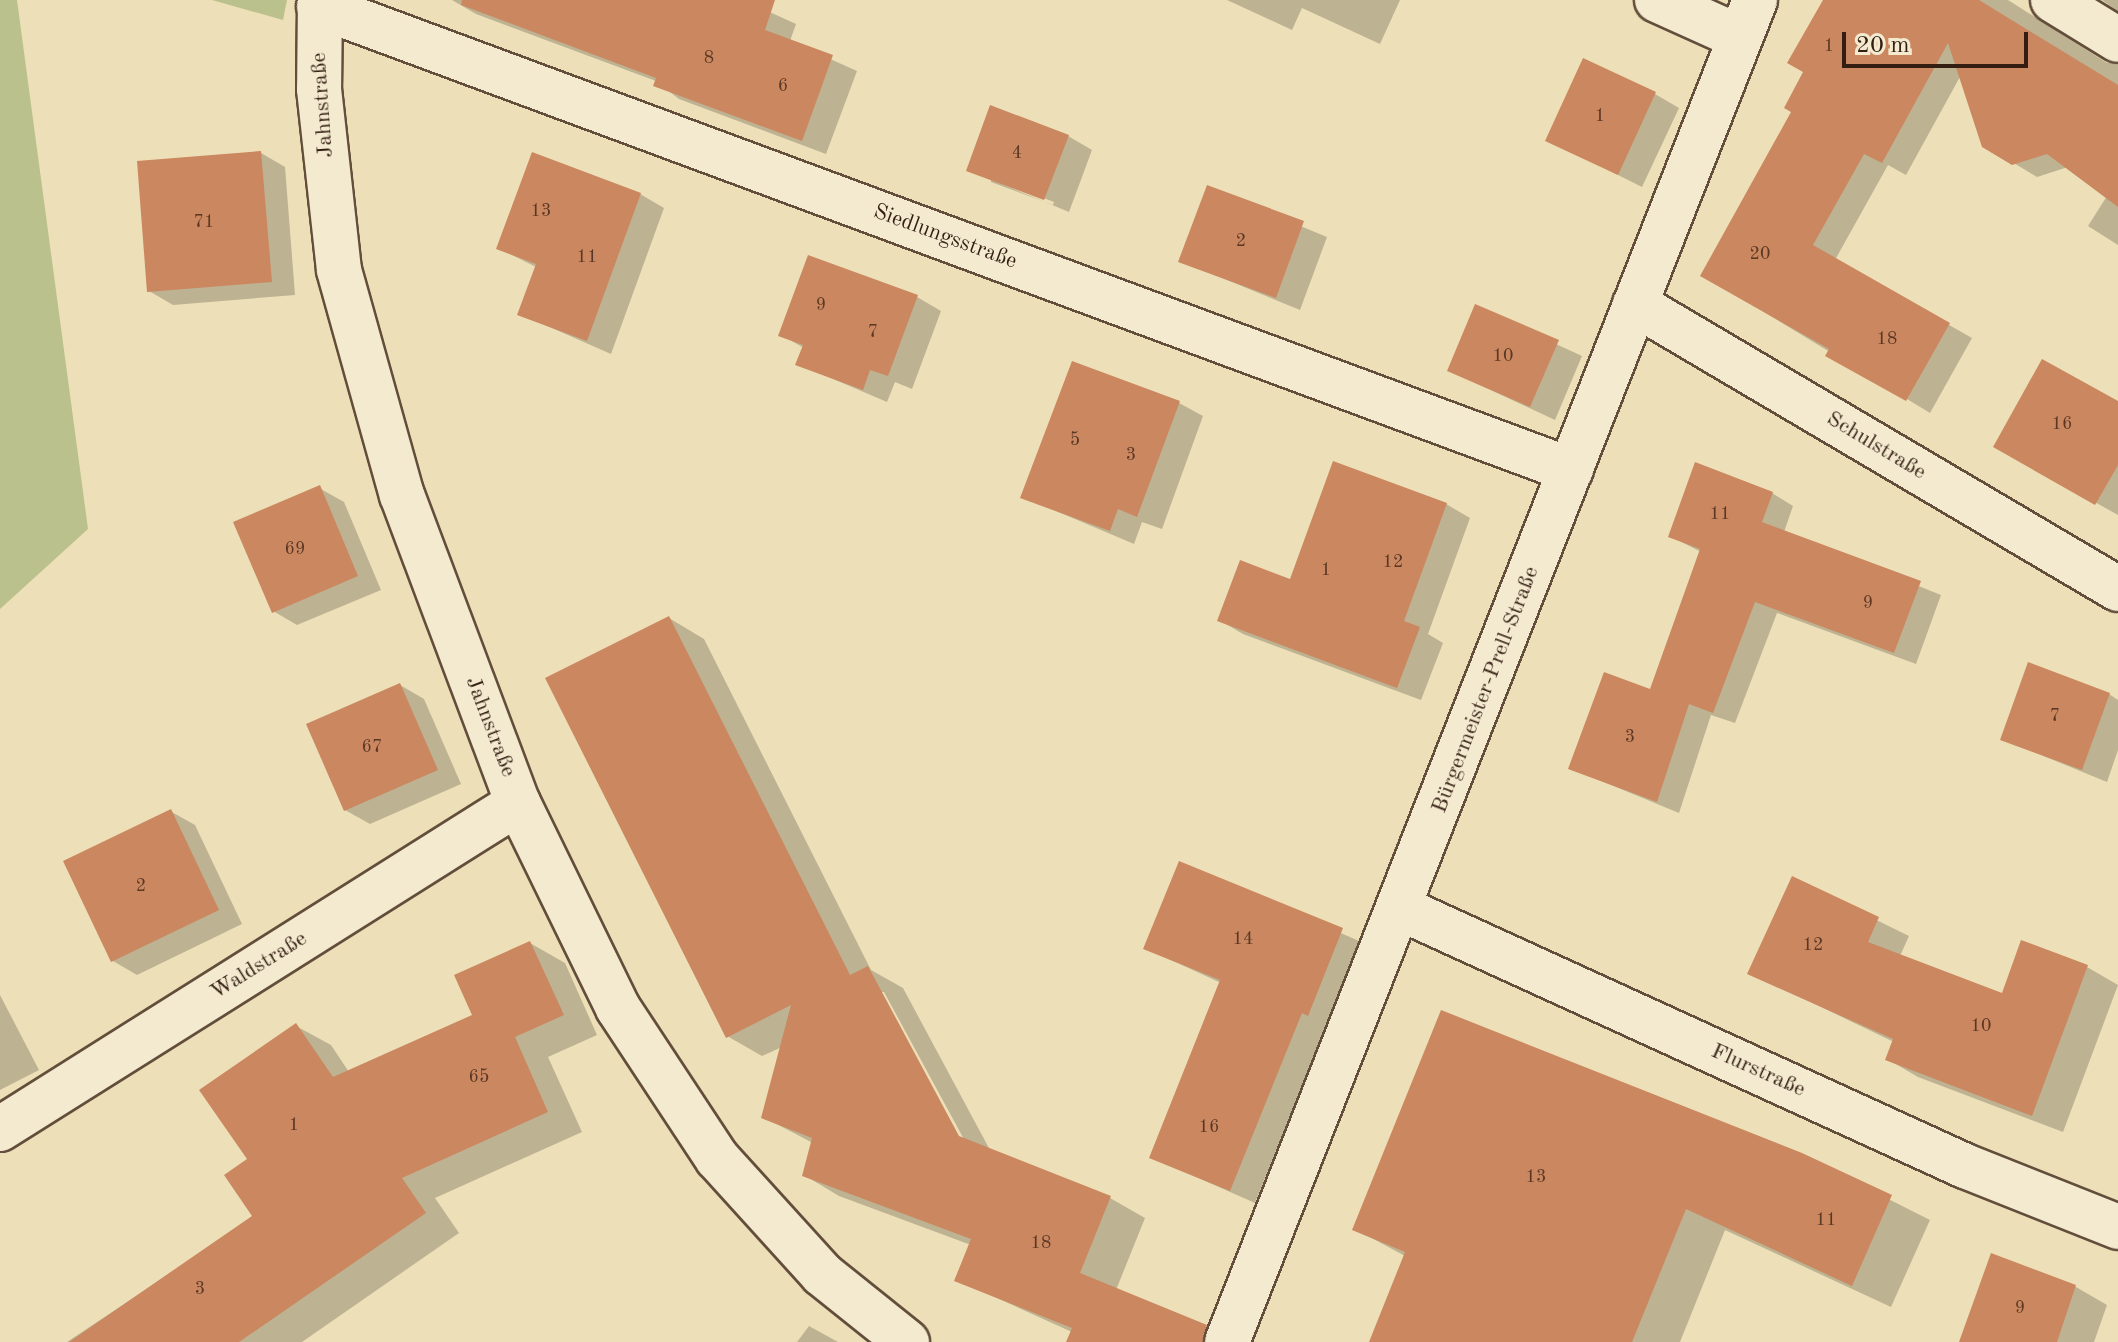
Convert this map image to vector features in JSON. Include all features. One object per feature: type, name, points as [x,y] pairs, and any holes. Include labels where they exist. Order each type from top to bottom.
[{"type":"street","points":[[1657,0],[1746,18]]},
{"type":"street","points":[[2053,0],[2118,40]]},
{"type":"street","name":"Siedlungsstraße","points":[[320,3],[1571,470]]},
{"type":"street","name":"Jahnstraße","points":[[320,3],[319,89],[339,270],[402,495],[518,803],[618,1008],[717,1158],[822,1274],[907,1342]]},
{"type":"street","name":"Bürgermeister-Prell-Straße","points":[[1227,1342],[1402,909],[1746,18]]},
{"type":"street","name":"Schulstraße","points":[[1635,304],[2118,589]]},
{"type":"street","name":"Waldstraße","points":[[0,1129],[518,803]]},
{"type":"street","name":"Flurstraße","points":[[1402,909],[1965,1166],[2118,1227]]},
{"type":"green space","points":[[0,0],[17,0],[88,529],[0,609]]},
{"type":"green space","points":[[212,0],[287,0],[283,20]]},
{"type":"building","points":[[462,0],[775,0],[765,30],[833,55],[802,141],[653,86],[656,78],[461,5]]},
{"type":"building","points":[[1823,0],[1979,0],[2118,85],[2118,207],[2047,154],[2012,165],[1982,147],[1948,43],[1882,163],[1864,154],[1813,245],[1950,323],[1906,401],[1825,356],[1829,349],[1700,276],[1791,112],[1784,108],[1803,72],[1787,63]]},
{"type":"building","points":[[1583,58],[1656,92],[1618,175],[1545,141]]},
{"type":"building","points":[[990,105],[1069,135],[1044,200],[966,171]]},
{"type":"building","points":[[261,151],[272,282],[147,292],[137,161]]},
{"type":"building","points":[[532,152],[641,193],[587,341],[517,315],[536,264],[496,249]]},
{"type":"building","points":[[1207,185],[1304,221],[1276,298],[1178,262]]},
{"type":"building","points":[[808,255],[918,295],[888,376],[870,370],[863,390],[795,365],[803,345],[778,336]]},
{"type":"building","points":[[1475,304],[1559,340],[1530,407],[1447,371]]},
{"type":"building","points":[[2042,359],[2118,401],[2118,465],[2095,505],[1993,447]]},
{"type":"building","points":[[1072,361],[1180,401],[1137,517],[1118,509],[1110,531],[1020,498]]},
{"type":"building","points":[[1333,461],[1447,503],[1404,621],[1420,627],[1397,688],[1217,621],[1240,560],[1290,579]]},
{"type":"building","points":[[1695,462],[1773,492],[1762,522],[1921,581],[1894,653],[1755,602],[1713,713],[1689,704],[1657,802],[1568,769],[1604,672],[1650,689],[1700,549],[1668,537]]},
{"type":"building","points":[[320,485],[358,576],[272,613],[233,522]]},
{"type":"building","points":[[669,616],[850,975],[868,966],[959,1136],[1111,1196],[1080,1273],[1207,1325],[1203,1342],[1066,1342],[1072,1328],[954,1281],[971,1239],[802,1176],[812,1138],[761,1118],[791,1005],[726,1038],[545,678]]},
{"type":"building","points":[[2028,662],[2110,693],[2082,770],[2000,740]]},
{"type":"building","points":[[400,683],[438,770],[344,811],[306,724]]},
{"type":"building","points":[[171,809],[219,910],[111,962],[63,861]]},
{"type":"building","points":[[1179,861],[1343,928],[1308,1016],[1302,1013],[1230,1191],[1149,1158],[1220,980],[1143,949]]},
{"type":"building","points":[[1792,876],[1879,917],[1868,942],[2002,993],[2021,940],[2088,965],[2032,1116],[1885,1060],[1893,1039],[1747,974]]},
{"type":"building","points":[[530,941],[564,1015],[515,1037],[548,1112],[402,1178],[426,1213],[239,1342],[69,1342],[252,1216],[224,1175],[247,1159],[199,1090],[296,1023],[333,1077],[472,1015],[454,975]]},
{"type":"building","points":[[1441,1010],[1802,1153],[1892,1195],[1852,1286],[1686,1209],[1632,1342],[1369,1342],[1405,1252],[1352,1230]]},
{"type":"building","points":[[1991,1253],[2076,1285],[2057,1342],[1959,1342]]}]
